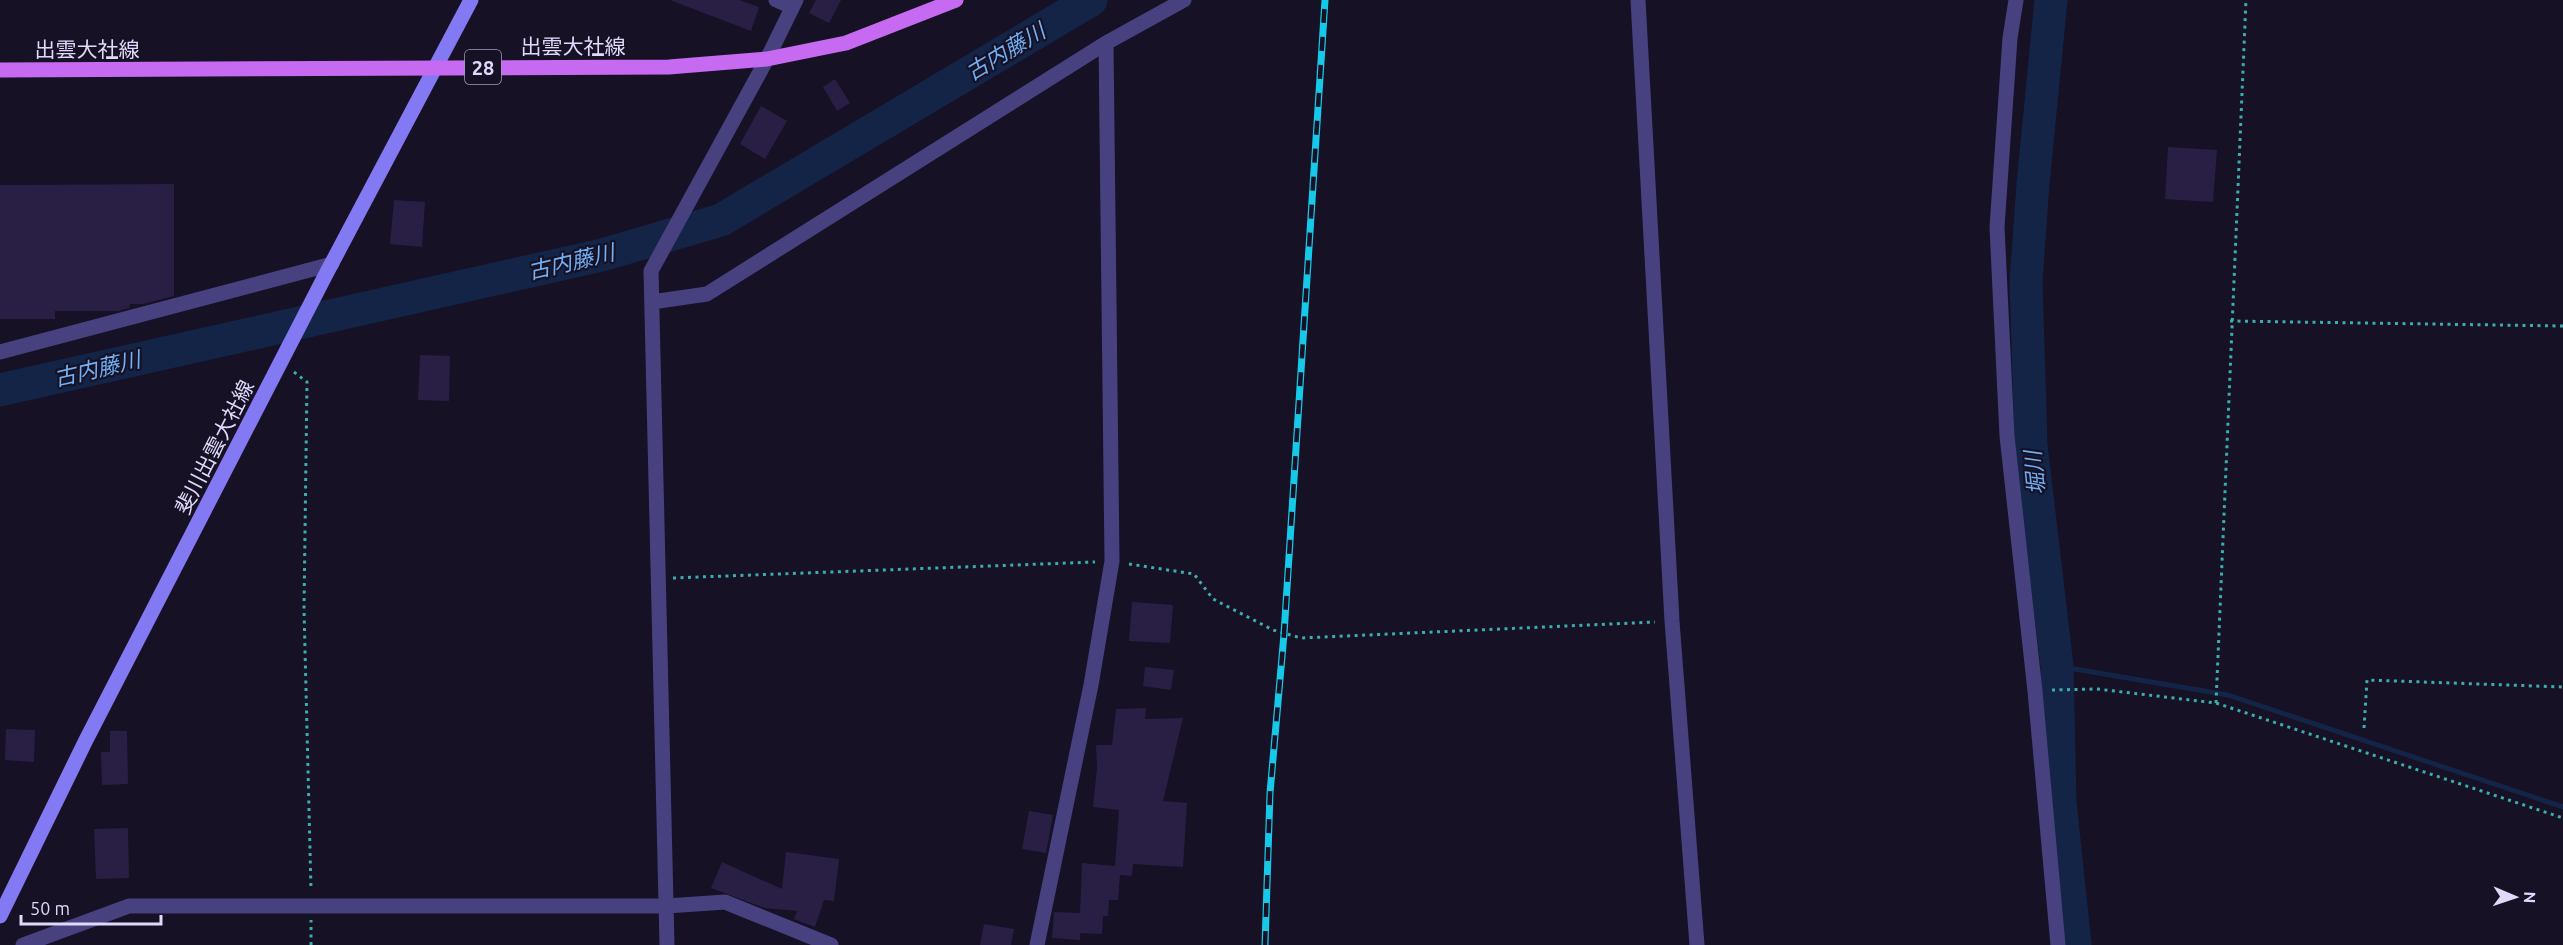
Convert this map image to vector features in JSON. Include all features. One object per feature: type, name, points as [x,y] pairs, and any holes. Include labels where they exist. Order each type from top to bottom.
[{"type":"main road","name":"斐川出雲大社線","points":[[0,916],[86,740],[328,270],[438,67],[471,0]]},
{"type":"main road","name":"出雲大社線","points":[[0,70],[669,67],[767,58],[846,43],[956,0]]},
{"type":"street","points":[[667,945],[651,271],[767,58],[794,3],[776,0]]},
{"type":"street","points":[[652,302],[707,294],[1106,43],[1184,0]]},
{"type":"street","points":[[1638,0],[1672,621],[1697,945]]},
{"type":"street","points":[[2016,0],[2010,38],[1997,227],[2007,436],[2038,691],[2058,945]]},
{"type":"street","points":[[1037,945],[1091,685],[1112,561],[1106,43]]},
{"type":"street","points":[[0,352],[328,270]]},
{"type":"street","points":[[23,945],[129,906],[311,904],[667,906],[725,902],[831,945]]},
{"type":"path","points":[[2216,703],[2230,321],[2246,0]]},
{"type":"path","points":[[2230,321],[2563,326]]},
{"type":"path","points":[[280,363],[307,382],[304,609],[311,904]]},
{"type":"path","points":[[659,578],[1112,561],[1194,574],[1213,599],[1273,630],[1301,638],[1672,621]]},
{"type":"path","points":[[2364,728],[2367,680],[2563,687]]},
{"type":"path","points":[[2038,691],[2097,689],[2216,703],[2563,818]]},
{"type":"building","points":[[670,0],[739,0],[759,7],[751,31]]},
{"type":"building","points":[[816,0],[841,0],[829,23],[809,13]]},
{"type":"building","points":[[835,79],[850,103],[837,111],[823,87]]},
{"type":"building","points":[[761,106],[787,121],[765,159],[740,144]]},
{"type":"building","points":[[2168,147],[2217,150],[2213,202],[2165,199]]},
{"type":"building","points":[[174,184],[174,296],[143,304],[130,304],[129,308],[118,311],[55,311],[55,319],[0,319],[0,185]]},
{"type":"building","points":[[394,200],[425,202],[422,247],[390,244]]},
{"type":"building","points":[[420,355],[450,356],[449,401],[418,400]]},
{"type":"building","points":[[1132,602],[1173,605],[1170,643],[1129,641]]},
{"type":"building","points":[[1145,667],[1174,670],[1171,690],[1143,686]]},
{"type":"building","points":[[1146,708],[1145,719],[1183,718],[1163,801],[1187,803],[1183,867],[1133,864],[1132,876],[1120,875],[1118,900],[1109,900],[1108,916],[1103,916],[1102,934],[1080,933],[1080,940],[1052,938],[1054,912],[1080,913],[1082,863],[1115,866],[1119,810],[1093,807],[1097,768],[1096,745],[1112,745],[1116,709]]},
{"type":"building","points":[[6,729],[35,730],[34,762],[5,760]]},
{"type":"building","points":[[110,731],[127,731],[128,784],[102,785],[101,752],[110,752]]},
{"type":"building","points":[[1029,811],[1053,815],[1046,853],[1022,849]]},
{"type":"building","points":[[128,828],[129,878],[96,879],[94,829]]},
{"type":"building","points":[[786,852],[839,859],[834,901],[824,900],[815,927],[794,919],[797,911],[765,908],[711,888],[722,862],[782,889]]},
{"type":"building","points":[[984,924],[1014,929],[1011,945],[980,945]]},
{"type":"waterway","name":"古内藤川","points":[[0,390],[602,255],[721,220],[1091,0]]},
{"type":"waterway","name":"堀川","points":[[2051,0],[2026,281],[2031,445],[2057,666],[2060,802],[2075,945]]},
{"type":"waterway","points":[[2057,666],[2228,695],[2563,807]]},
{"type":"railway","points":[[1265,945],[1270,793],[1284,634],[1325,0]]}]
